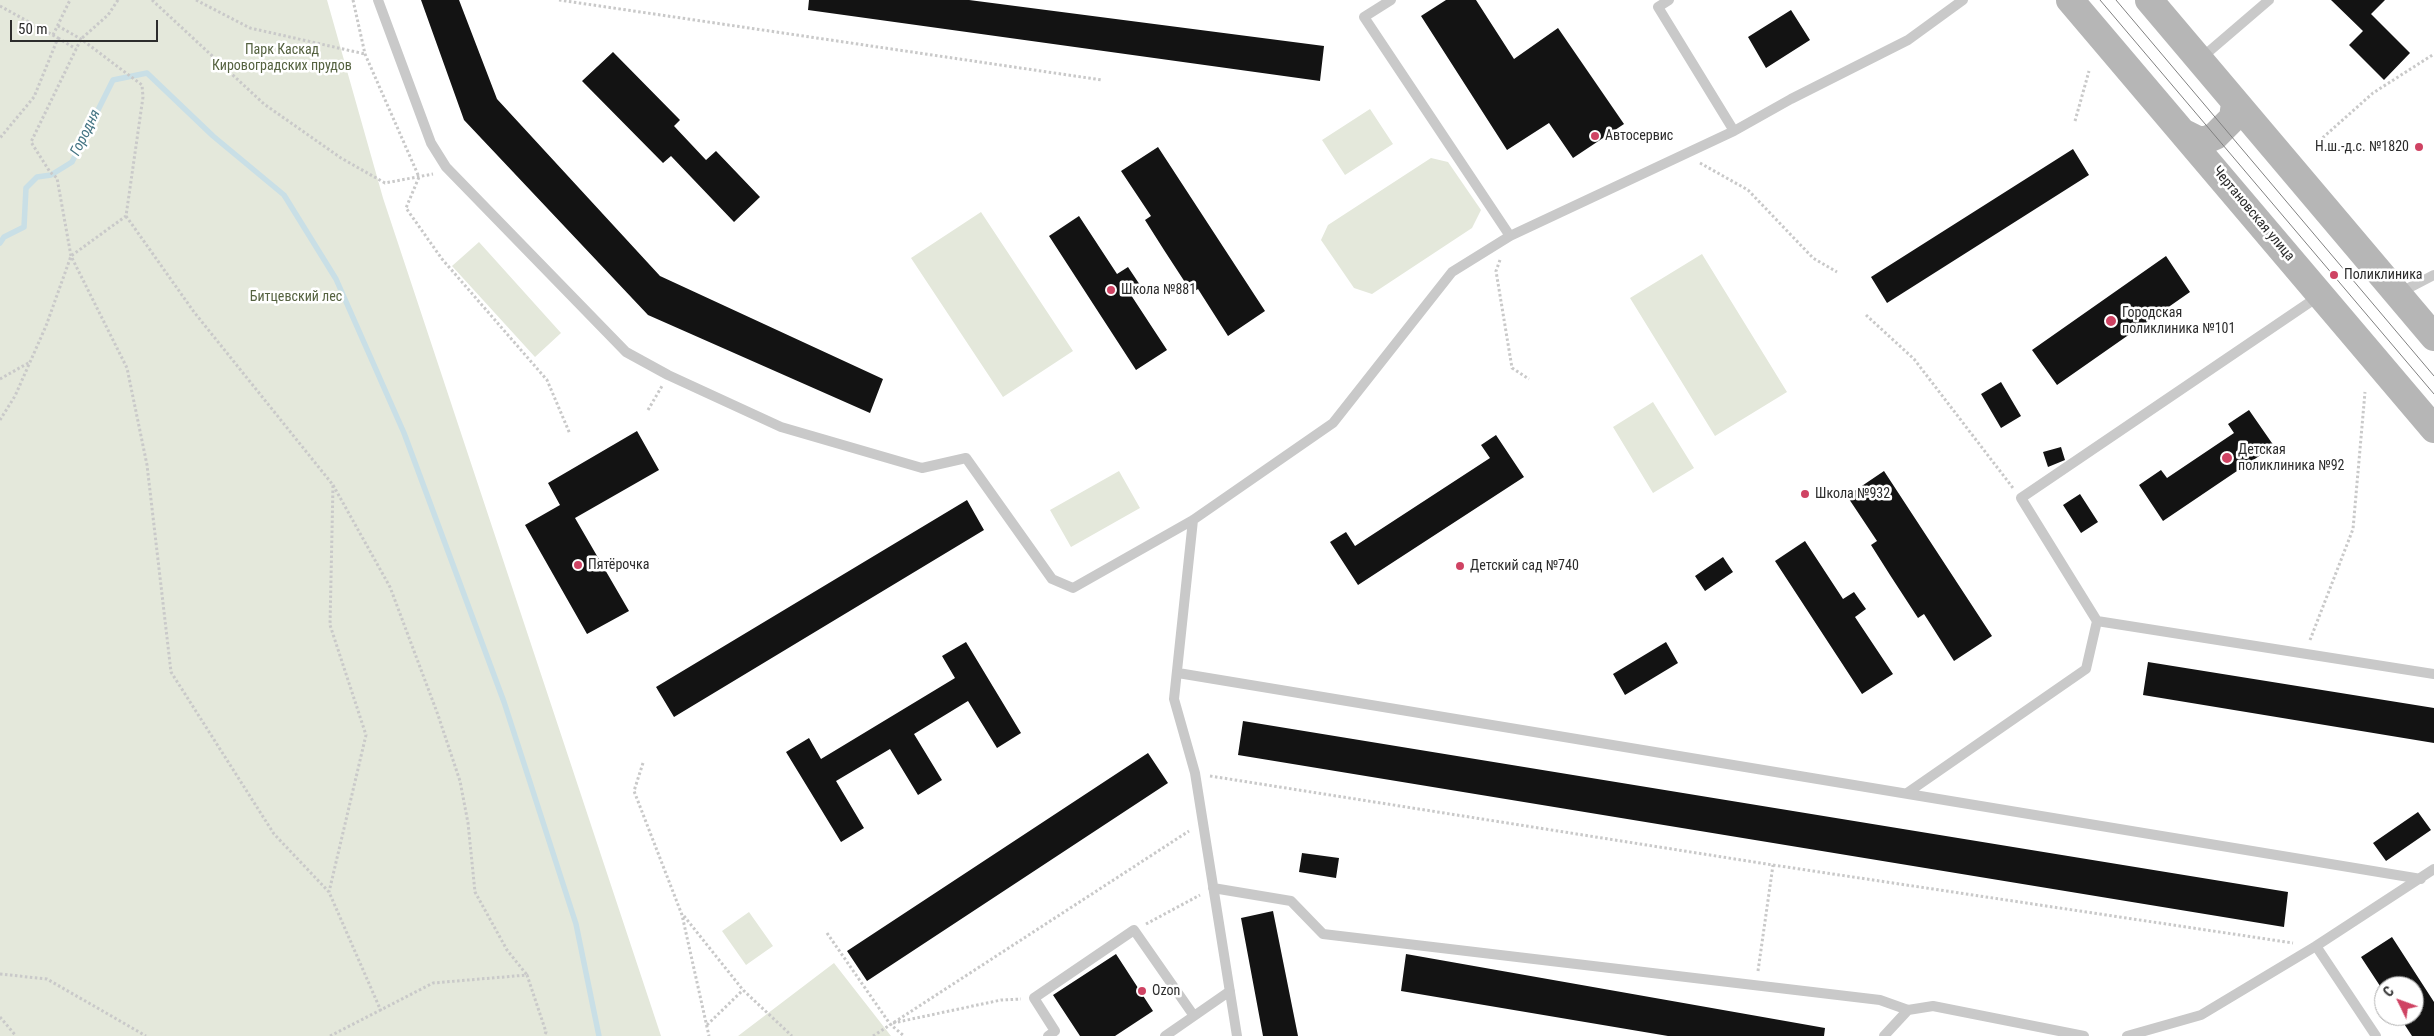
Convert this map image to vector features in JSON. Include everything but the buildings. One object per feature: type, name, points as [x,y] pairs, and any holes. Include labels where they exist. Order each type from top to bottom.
[{"type":"main road","name":"Чертановская улица","points":[[2070,0],[2434,429]]},
{"type":"main road","points":[[2149,0],[2434,336]]},
{"type":"main road","points":[[2184,133],[2198,140],[2206,140],[2215,136],[2233,118],[2235,103]]},
{"type":"lane","points":[[378,0],[431,143],[446,167],[626,352],[668,375],[781,427],[922,468],[966,458],[1052,579],[1073,588],[1193,520],[1333,423],[1452,272],[1510,236],[1734,132],[1792,99],[1908,40],[1963,0]]},
{"type":"lane","points":[[1391,0],[1364,17],[1510,236]]},
{"type":"lane","points":[[1669,0],[1658,7],[1734,132]]},
{"type":"lane","points":[[2199,60],[2269,0]]},
{"type":"lane","points":[[2397,294],[2434,275]]},
{"type":"lane","points":[[1907,793],[2086,669],[2097,622],[2020,498],[2321,295]]},
{"type":"lane","points":[[1193,520],[1174,699],[1195,773],[1237,1036]]},
{"type":"lane","points":[[2097,622],[2434,674]]},
{"type":"lane","points":[[1178,673],[2421,879]]},
{"type":"lane","points":[[2127,1036],[2201,1015],[2316,946],[2434,869]]},
{"type":"lane","points":[[1213,888],[1292,901],[1324,934],[1756,987],[1880,1000],[1908,1010],[1933,1006],[2084,1036]]},
{"type":"lane","points":[[1048,1036],[1055,1031],[1034,998],[1134,930],[1194,1016]]},
{"type":"lane","points":[[2316,946],[2376,1036]]},
{"type":"lane","points":[[1165,1036],[1230,991]]},
{"type":"lane","points":[[1884,1036],[1908,1010]]},
{"type":"path","points":[[53,35],[70,0]]},
{"type":"path","points":[[118,0],[108,16],[81,39],[58,90],[30,142],[50,172],[57,178],[71,256],[127,368],[147,465],[171,672],[274,834],[329,892],[381,1011]]},
{"type":"path","points":[[152,0],[264,104],[341,158],[385,183],[438,173]]},
{"type":"path","points":[[196,0],[250,28],[365,54]]},
{"type":"path","points":[[353,0],[365,54],[420,177],[406,208],[442,259],[547,380],[570,434]]},
{"type":"path","points":[[559,0],[1102,80]]},
{"type":"path","points":[[0,6],[76,49]]},
{"type":"path","points":[[58,26],[81,39],[142,85],[143,97],[126,216],[194,312],[333,485],[390,587],[438,715],[460,781],[468,823],[476,892],[506,950],[527,975],[546,1032],[544,1036]]},
{"type":"path","points":[[0,138],[34,97],[58,38]]},
{"type":"path","points":[[2319,141],[2374,93],[2434,54]]},
{"type":"path","points":[[2075,121],[2089,71]]},
{"type":"path","points":[[1685,154],[1748,190],[1813,258],[1836,272]]},
{"type":"path","points":[[0,420],[15,396],[46,326],[71,256],[126,216]]},
{"type":"path","points":[[1510,236],[1496,272],[1512,368],[1529,379]]},
{"type":"path","points":[[1866,315],[1914,359],[2020,498]]},
{"type":"path","points":[[0,379],[30,362]]},
{"type":"path","points":[[648,410],[668,375]]},
{"type":"path","points":[[2305,654],[2353,529],[2365,392]]},
{"type":"path","points":[[329,892],[366,735],[330,626],[333,485]]},
{"type":"path","points":[[643,763],[634,791],[682,915],[708,1036]]},
{"type":"path","points":[[1195,773],[1774,865],[2316,946]]},
{"type":"path","points":[[873,1036],[1202,822]]},
{"type":"path","points":[[1756,987],[1774,865]]},
{"type":"path","points":[[1134,930],[1213,888]]},
{"type":"path","points":[[682,915],[743,990],[792,1036]]},
{"type":"path","points":[[827,934],[890,1024],[904,1036]]},
{"type":"path","points":[[0,974],[47,979],[146,1036]]},
{"type":"path","points":[[330,1036],[433,983],[527,975]]},
{"type":"path","points":[[707,1025],[743,990]]},
{"type":"path","points":[[890,1024],[1001,1000],[1034,998]]},
{"type":"path","points":[[0,1017],[16,1036]]},
{"type":"green space","points":[[0,0],[327,0],[383,198],[661,1036],[0,1036]]},
{"type":"green space","points":[[1370,109],[1393,144],[1345,175],[1322,140]]},
{"type":"green space","points":[[1431,158],[1448,162],[1481,210],[1472,228],[1372,294],[1354,288],[1321,240],[1328,225]]},
{"type":"green space","points":[[981,212],[1073,351],[1003,397],[911,258]]},
{"type":"green space","points":[[479,242],[561,333],[535,357],[452,266]]},
{"type":"green space","points":[[1702,254],[1787,392],[1715,436],[1630,298]]},
{"type":"green space","points":[[1653,402],[1694,468],[1653,493],[1613,427]]},
{"type":"green space","points":[[1119,471],[1140,508],[1071,547],[1050,510]]},
{"type":"green space","points":[[749,912],[773,946],[746,965],[722,931]]},
{"type":"green space","points":[[834,963],[891,1036],[738,1036]]},
{"type":"waterway","name":"Городня","points":[[0,243],[4,237],[24,227],[26,188],[37,177],[51,175],[72,162],[113,80],[147,73],[213,136],[284,195],[336,279],[404,433],[504,702],[576,924],[599,1036]]},
{"type":"tram line","points":[[2100,0],[2434,394]]},
{"type":"tram line","points":[[2116,0],[2434,376]]},
{"type":"place","name":"Автосервис","points":[[1595,136]]},
{"type":"place","name":"Н.ш.-д.с. №1820","points":[[2419,147]]},
{"type":"place","name":"Поликлиника","points":[[2334,275]]},
{"type":"place","name":"Школа №881","points":[[1111,290]]},
{"type":"place","name":"Городская поликлиника №101","points":[[2111,321]]},
{"type":"place","name":"Детская поликлиника №92","points":[[2227,458]]},
{"type":"place","name":"Школа №932","points":[[1805,494]]},
{"type":"place","name":"Пятёрочка","points":[[578,565]]},
{"type":"place","name":"Детский сад №740","points":[[1460,566]]},
{"type":"place","name":"Ozon","points":[[1142,991]]},
{"type":"park label","name":"Парк Каскад Кировоградских прудов","points":[[282,58]]},
{"type":"park label","name":"Битцевский лес","points":[[296,297]]}]
